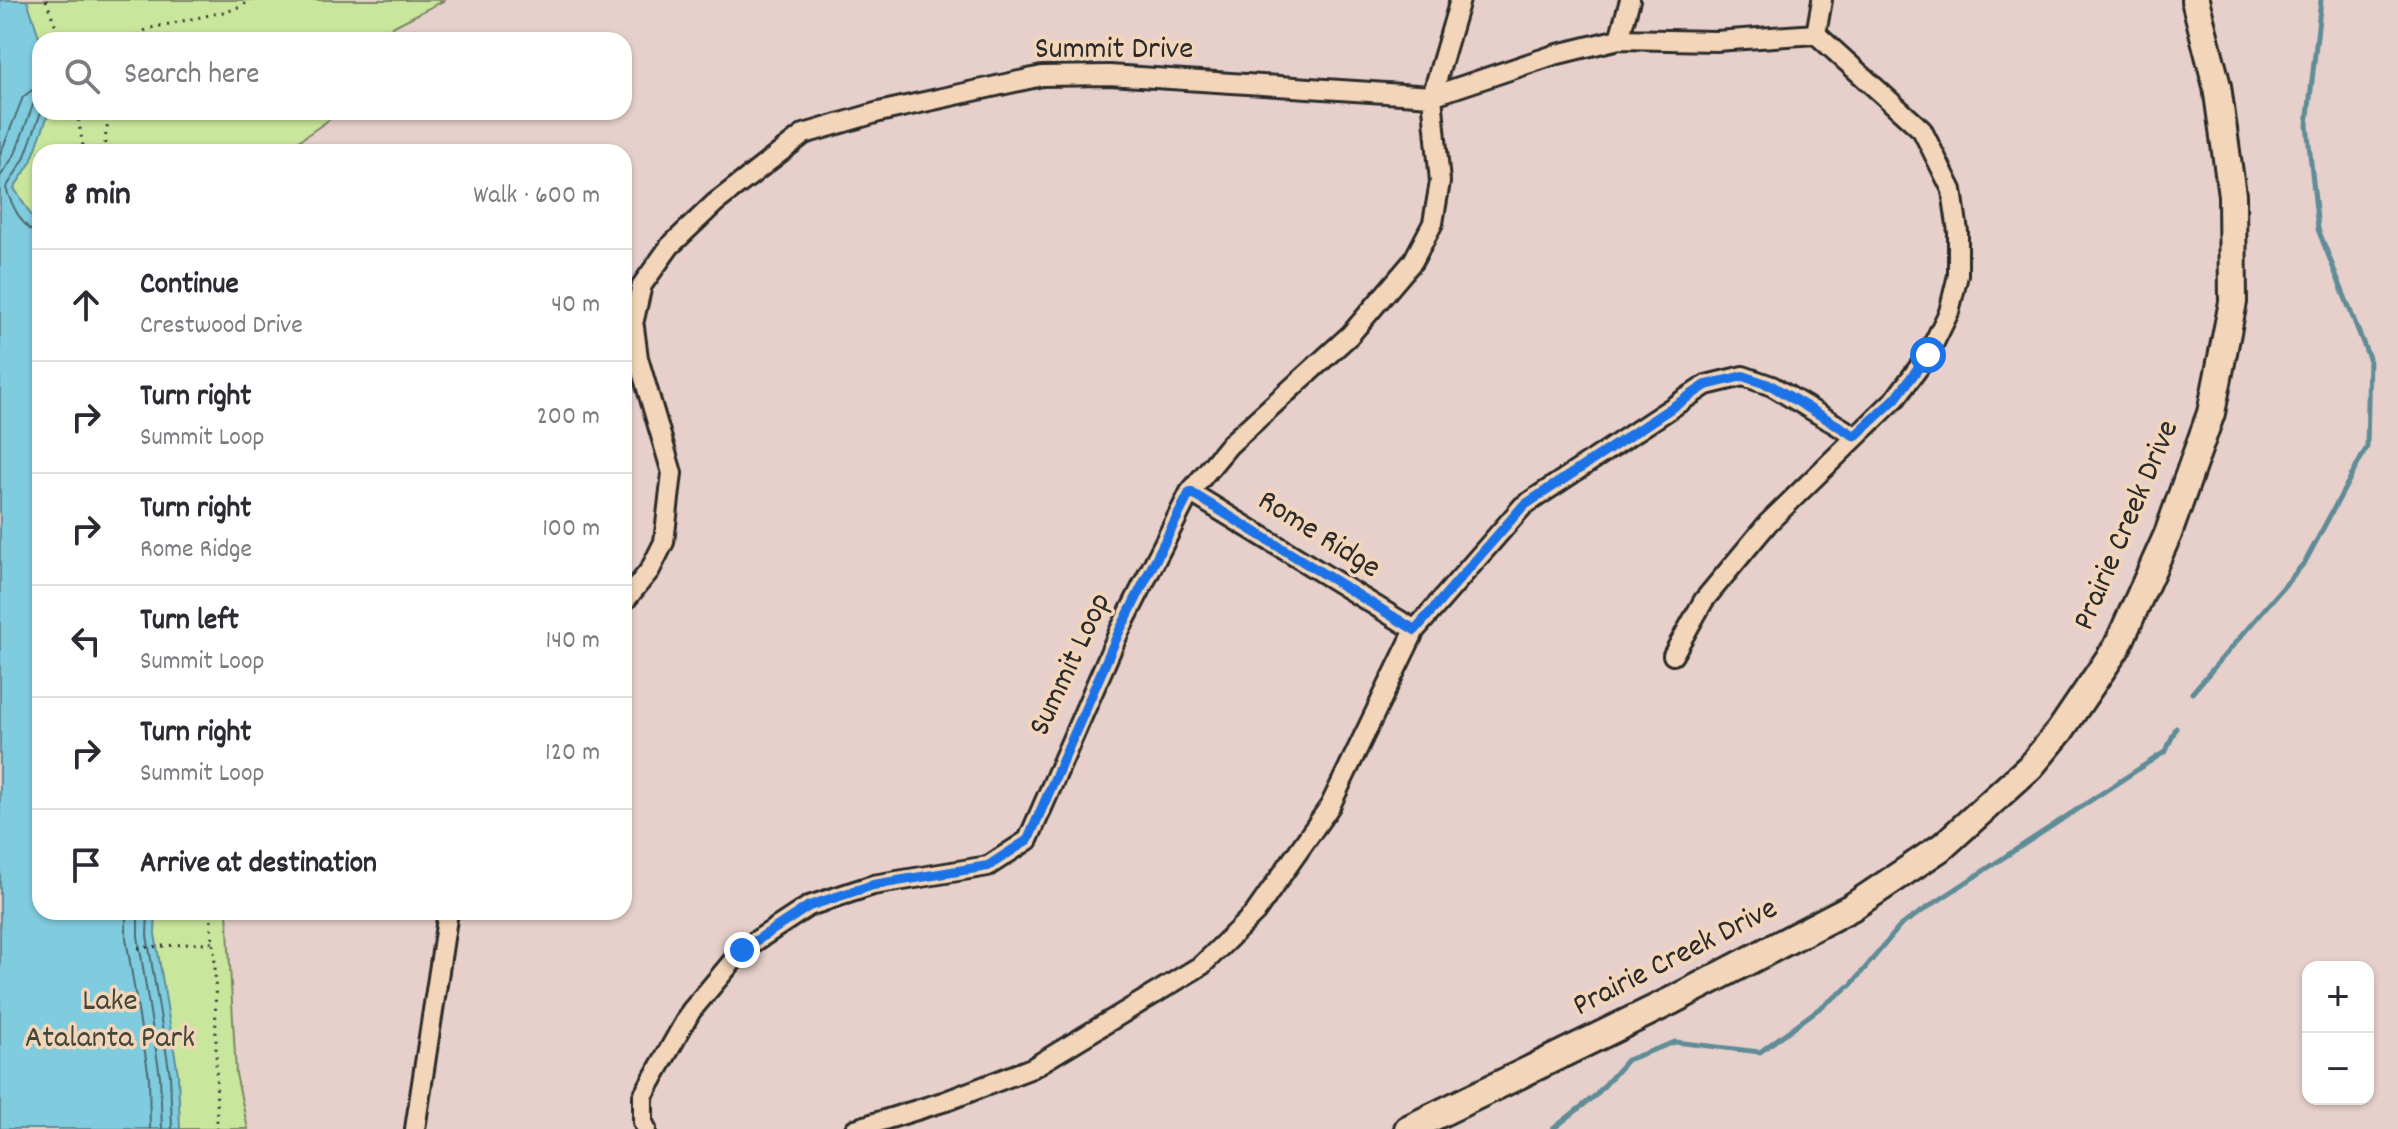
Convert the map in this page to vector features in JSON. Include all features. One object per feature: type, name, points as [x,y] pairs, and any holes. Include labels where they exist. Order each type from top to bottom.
[{"type":"main road","name":"Prairie Creek Drive","points":[[1408,1129],[1673,1000],[1852,907],[1943,846],[2030,767],[2060,731],[2117,647],[2168,534],[2211,413],[2233,302],[2232,195],[2217,86],[2195,0]]},
{"type":"street","points":[[1432,96],[1460,0]]},
{"type":"street","points":[[1619,39],[1630,0]]},
{"type":"street","points":[[1673,655],[1704,600],[1768,523],[1896,398],[1928,355],[1949,312],[1958,275],[1958,232],[1952,190],[1922,130],[1816,34],[1822,0]]},
{"type":"street","name":"Summit Drive","points":[[633,324],[642,285],[670,246],[715,203],[804,134],[879,112],[1042,76],[1109,75],[1432,96],[1554,55],[1619,39],[1716,41],[1816,34]]},
{"type":"street","name":"Summit Loop","points":[[646,1129],[643,1096],[691,1011],[742,950],[809,906],[873,885],[988,866],[1028,840],[1119,632],[1190,492],[1229,445],[1350,335],[1413,261],[1433,223],[1440,182],[1432,96]]},
{"type":"street","points":[[632,592],[650,570],[664,542],[672,473],[638,358],[633,324]]},
{"type":"street","points":[[855,1129],[946,1101],[1032,1068],[1202,965],[1255,913],[1330,806],[1415,630],[1523,506],[1706,385],[1743,376],[1772,386],[1855,436]]},
{"type":"street","name":"Rome Ridge","points":[[1190,492],[1415,630]]},
{"type":"street","points":[[415,1129],[447,920]]},
{"type":"path","points":[[46,0],[58,32]]},
{"type":"path","points":[[143,32],[232,10],[253,0]]},
{"type":"path","points":[[78,120],[83,144]]},
{"type":"path","points":[[105,144],[109,120]]},
{"type":"path","points":[[211,920],[217,1129]]},
{"type":"path","points":[[138,948],[213,942]]},
{"type":"green space","name":"Lake Atalanta Park","points":[[0,0],[445,0],[383,32],[32,32],[32,120],[329,120],[294,144],[32,144],[32,920],[227,920],[236,1074],[248,1129],[0,1129]]},
{"type":"water","points":[[0,0],[26,0],[37,32],[32,32],[32,120],[46,120],[37,144],[32,144],[31,162],[14,188],[32,216],[32,920],[156,920],[155,934],[178,1074],[180,1129],[0,1129]]},
{"type":"waterway","points":[[2192,693],[2305,562],[2367,447],[2369,358],[2318,229],[2307,125],[2321,0]]},
{"type":"waterway","points":[[1553,1129],[1596,1095],[1627,1060],[1675,1042],[1760,1052],[1851,985],[1901,925],[2166,751],[2176,728]]},
{"type":"route","points":[[742,950],[809,906],[873,885],[988,866],[1028,840],[1119,632],[1190,492],[1415,630],[1523,506],[1706,385],[1743,376],[1772,386],[1855,436],[1896,398],[1928,355]]}]
